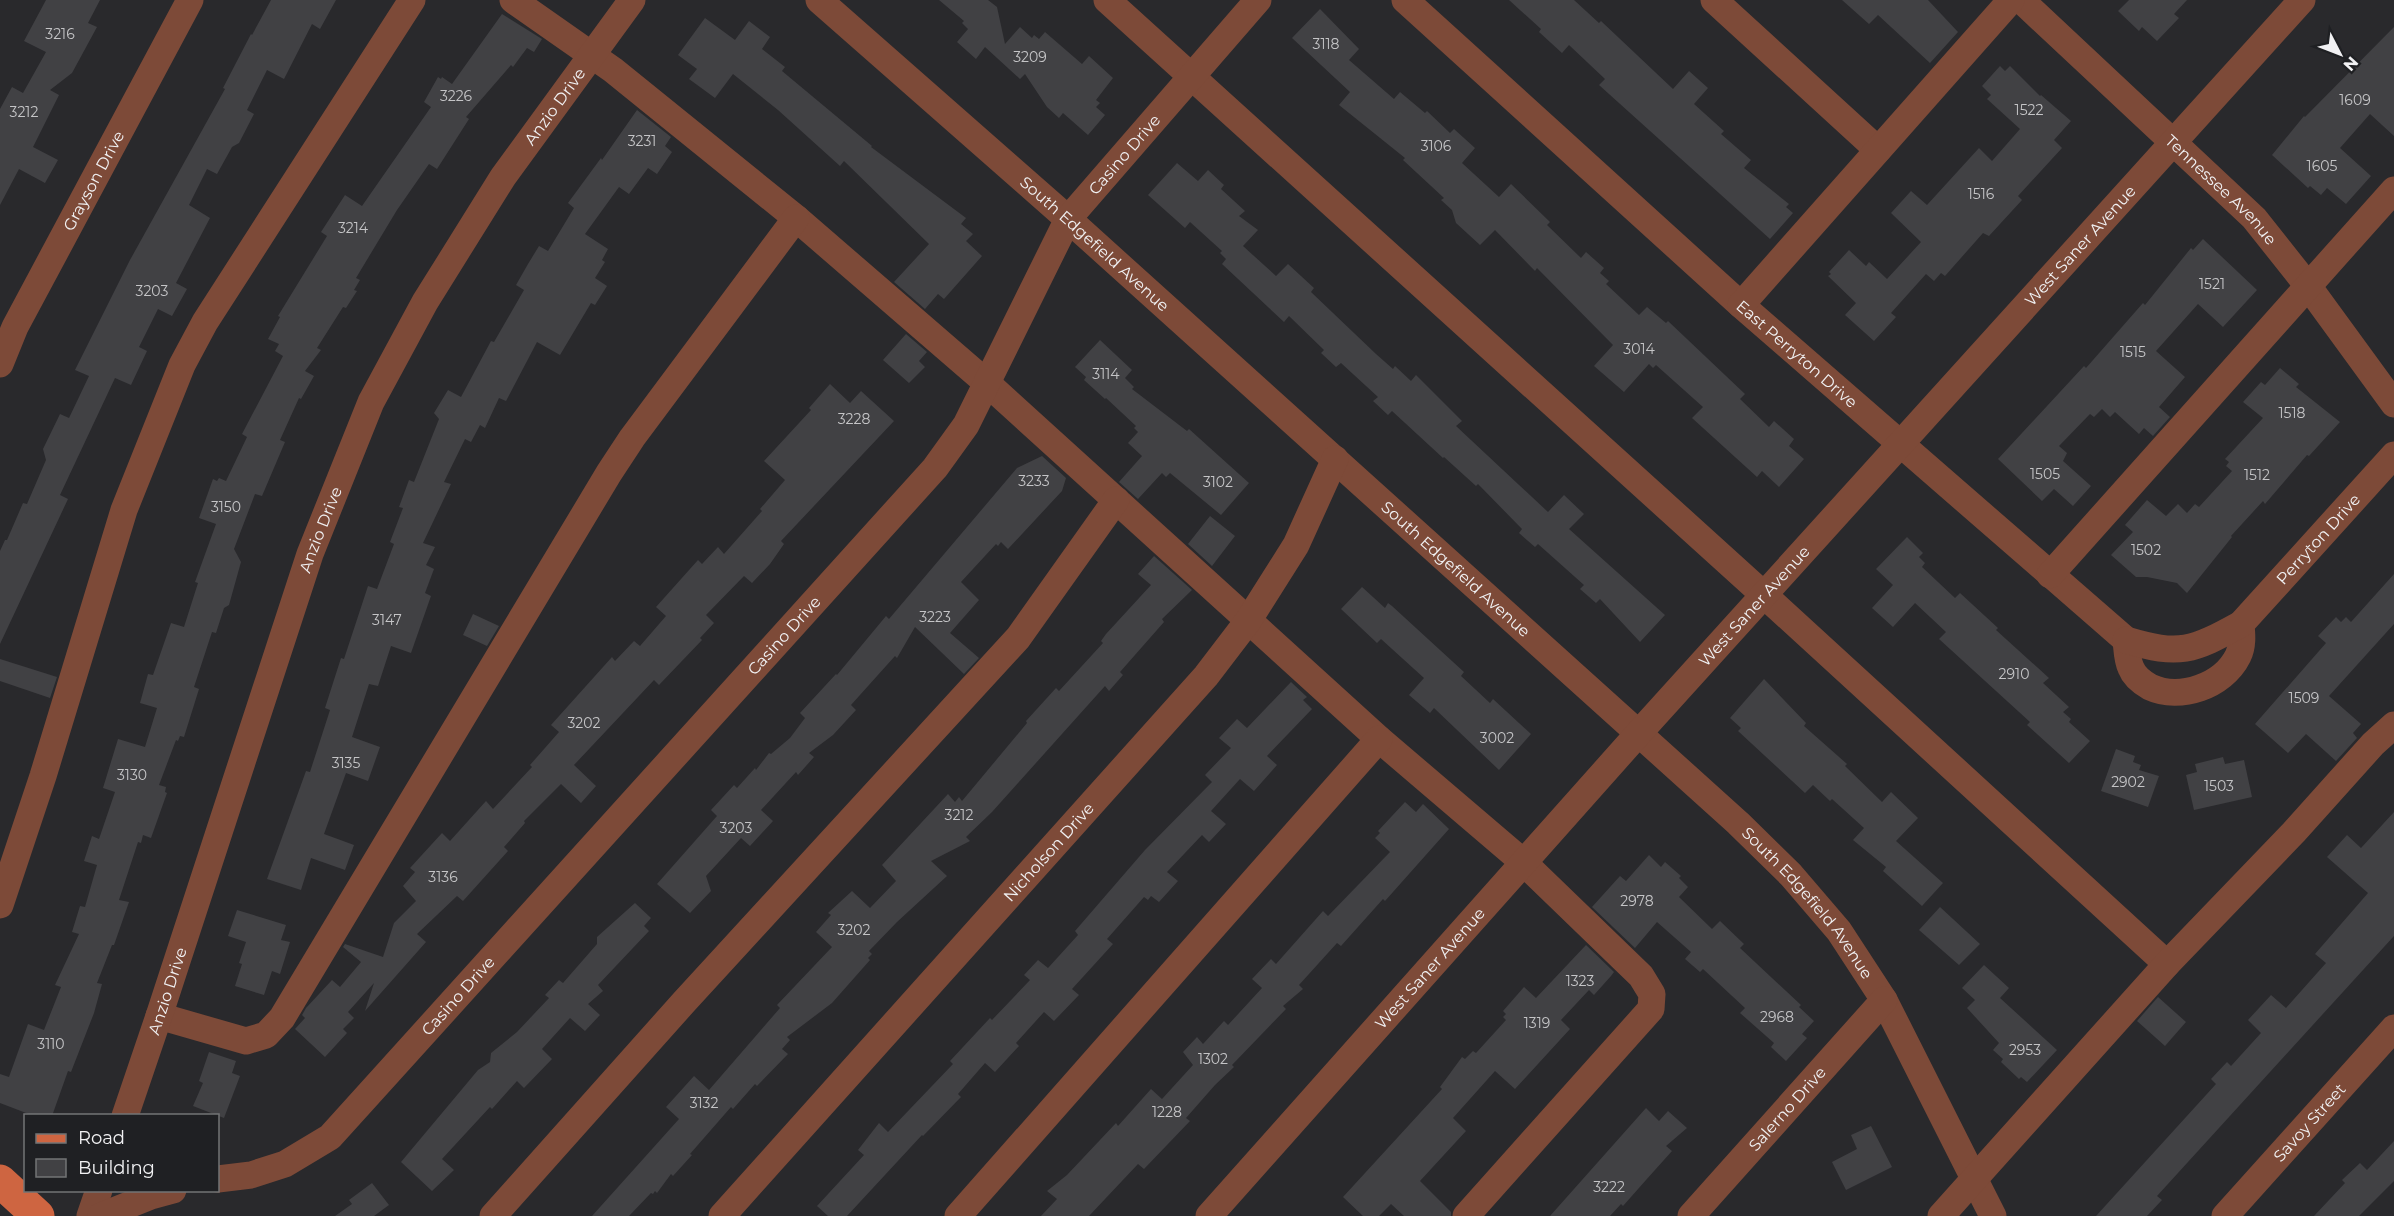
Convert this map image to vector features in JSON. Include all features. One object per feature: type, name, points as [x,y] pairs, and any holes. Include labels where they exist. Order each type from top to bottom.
[{"type":"main road","points":[[0,1181],[38,1216]]},
{"type":"street","name":"Grayson Drive","points":[[0,364],[15,327],[190,0]]},
{"type":"street","points":[[0,905],[43,776],[124,510],[182,365],[205,322],[412,0]]},
{"type":"street","points":[[513,0],[592,54],[796,218],[988,384],[1379,739],[1523,862],[1641,976],[1652,994],[1651,1009],[1466,1216]]},
{"type":"street","name":"Anzio Drive","points":[[126,1114],[310,554],[371,402],[425,302],[503,177],[632,0]]},
{"type":"street","name":"South Edgefield Avenue","points":[[819,0],[1068,219],[1335,459],[1738,823],[1791,875],[1839,931],[1884,1000],[1993,1216]]},
{"type":"street","points":[[1107,0],[1764,595],[2167,964]]},
{"type":"street","name":"Casino Drive","points":[[219,1179],[251,1175],[285,1164],[330,1137],[935,468],[966,425],[988,384],[1068,219],[1258,0]]},
{"type":"street","name":"East Perryton Drive","points":[[1405,0],[1741,305],[2126,640]]},
{"type":"street","points":[[1713,0],[1878,150]]},
{"type":"street","points":[[1741,305],[2011,0]]},
{"type":"street","name":"Tennessee Avenue","points":[[2020,0],[2174,141],[2254,218],[2308,286],[2394,404]]},
{"type":"street","name":"West Saner Avenue","points":[[1209,1216],[1638,734],[2302,0]]},
{"type":"street","points":[[2050,575],[2394,190]]},
{"type":"street","points":[[159,1016],[246,1041],[266,1035],[282,1018],[609,473],[632,438],[796,218]]},
{"type":"street","name":"Perryton Drive","points":[[2126,640],[2156,649],[2185,650],[2214,639],[2241,624],[2394,455]]},
{"type":"street","name":"Nicholson Drive","points":[[722,1216],[1206,676],[1248,621],[1296,545],[1335,459]]},
{"type":"street","points":[[493,1216],[684,1002],[1018,638],[1116,500]]},
{"type":"street","points":[[2126,640],[2131,669],[2142,683],[2160,691],[2184,693],[2207,686],[2226,672],[2238,656],[2242,639],[2241,624]]},
{"type":"street","points":[[1941,1216],[2167,964],[2294,832],[2373,744],[2394,725]]},
{"type":"street","points":[[958,1216],[1379,739]]},
{"type":"street","name":"Salerno Drive","points":[[1690,1216],[1884,1000]]},
{"type":"street","name":"Savoy Street","points":[[2225,1216],[2394,1028]]},
{"type":"street","points":[[90,1216],[99,1192]]},
{"type":"street","points":[[101,1216],[151,1196],[169,1192]]},
{"type":"building","points":[[46,0],[100,0],[88,23],[97,27],[72,73],[50,90],[59,95],[33,147],[58,160],[45,183],[19,169],[0,205],[0,109],[12,87],[23,93],[46,52],[24,41]]},
{"type":"building","points":[[271,0],[336,0],[320,29],[312,24],[284,79],[267,70],[247,110],[254,114],[239,143],[232,147],[217,174],[207,169],[189,205],[210,218],[176,283],[187,289],[172,316],[158,309],[139,347],[147,351],[131,385],[115,378],[60,495],[68,499],[0,644],[0,551],[23,503],[27,504],[46,460],[43,449],[60,414],[69,418],[89,376],[75,370],[130,260],[225,89],[223,88]]},
{"type":"building","points":[[939,0],[988,0],[997,7],[1005,44],[1020,27],[1032,38],[1034,35],[1039,39],[1045,32],[1082,64],[1089,56],[1113,78],[1096,100],[1100,103],[1096,107],[1105,115],[1088,135],[1063,113],[1059,118],[1047,107],[1025,74],[1020,79],[985,47],[976,59],[957,42],[968,29],[962,23],[964,21]]},
{"type":"building","points":[[1509,0],[1574,0],[1599,23],[1601,21],[1673,89],[1689,71],[1708,88],[1694,104],[1724,131],[1721,134],[1751,160],[1744,168],[1789,204],[1786,207],[1793,213],[1770,239],[1599,85],[1605,79],[1569,45],[1562,53],[1539,32],[1541,29]]},
{"type":"building","points":[[1842,0],[1928,0],[1958,32],[1930,63],[1878,15],[1869,24]]},
{"type":"building","points":[[2129,0],[2187,0],[2174,14],[2179,18],[2157,41],[2142,27],[2139,31],[2118,11]]},
{"type":"building","points":[[1320,9],[1359,49],[1349,60],[1394,99],[1400,92],[1425,113],[1427,111],[1450,133],[1454,129],[1475,148],[1462,163],[1499,197],[1511,184],[1550,222],[1547,225],[1581,258],[1586,252],[1604,268],[1600,273],[1609,281],[1606,284],[1639,315],[1647,307],[1666,323],[1668,321],[1745,394],[1740,399],[1769,427],[1774,421],[1794,439],[1789,446],[1804,459],[1779,487],[1762,471],[1757,477],[1692,418],[1703,407],[1656,365],[1653,368],[1649,364],[1624,392],[1594,366],[1613,345],[1537,268],[1535,271],[1495,230],[1480,245],[1456,223],[1452,210],[1441,200],[1444,198],[1403,160],[1405,158],[1339,105],[1350,92],[1292,38]]},
{"type":"building","points":[[502,14],[542,39],[534,52],[527,48],[513,67],[511,65],[466,117],[469,119],[437,169],[429,164],[397,210],[356,278],[360,280],[354,290],[357,291],[346,308],[343,307],[317,348],[321,350],[305,371],[314,376],[301,399],[299,398],[280,440],[285,442],[262,496],[255,494],[234,549],[241,562],[229,605],[224,608],[216,633],[212,632],[194,687],[199,689],[184,737],[180,736],[178,741],[176,740],[159,785],[166,787],[165,792],[167,793],[151,838],[143,835],[141,843],[138,842],[119,900],[129,902],[114,945],[112,945],[97,983],[102,984],[94,1013],[71,1072],[68,1071],[53,1114],[29,1114],[0,1103],[0,1074],[9,1077],[28,1024],[44,1030],[61,987],[55,985],[79,934],[72,932],[80,906],[85,907],[97,865],[84,861],[92,836],[99,839],[115,792],[103,788],[118,739],[145,747],[157,708],[140,703],[148,674],[153,675],[171,623],[184,627],[198,583],[195,582],[216,524],[199,518],[213,479],[217,481],[219,478],[226,481],[247,437],[242,434],[283,356],[275,351],[279,344],[268,339],[280,317],[278,316],[327,236],[321,232],[345,195],[362,206],[431,107],[424,102],[438,77],[452,84]]},
{"type":"building","points":[[705,18],[735,40],[749,21],[770,37],[762,49],[785,67],[782,71],[871,147],[966,218],[961,224],[973,234],[966,241],[982,256],[944,299],[938,294],[925,309],[894,282],[929,244],[844,161],[840,166],[778,110],[733,74],[715,98],[689,79],[697,69],[678,55]]},
{"type":"building","points":[[2394,27],[2394,136],[2370,114],[2340,148],[2371,176],[2346,204],[2327,188],[2321,195],[2310,186],[2308,188],[2272,155],[2304,116]]},
{"type":"building","points":[[2000,66],[2005,71],[2010,66],[2040,96],[2071,121],[2054,140],[2062,148],[2018,196],[2022,200],[1989,236],[1983,233],[1945,276],[1941,273],[1934,281],[1926,274],[1891,313],[1896,317],[1874,341],[1845,315],[1856,303],[1828,276],[1831,274],[1829,272],[1849,250],[1866,266],[1869,262],[1887,279],[1921,242],[1891,213],[1911,191],[1927,205],[1979,148],[1992,161],[2020,129],[1987,99],[1991,95],[1982,86]]},
{"type":"building","points":[[637,110],[671,137],[665,146],[672,152],[657,174],[648,168],[629,194],[619,187],[585,234],[608,249],[602,260],[605,262],[595,278],[607,286],[595,305],[591,303],[560,355],[537,342],[506,401],[499,398],[485,428],[480,425],[471,442],[465,439],[444,482],[451,484],[423,543],[435,547],[426,565],[434,569],[425,593],[431,596],[411,653],[391,646],[378,686],[369,684],[352,737],[380,747],[368,781],[346,773],[324,834],[354,845],[345,870],[311,858],[301,890],[267,879],[306,771],[310,772],[330,710],[325,708],[341,658],[344,659],[368,586],[377,589],[394,544],[390,542],[403,508],[399,507],[409,480],[414,482],[439,419],[434,413],[448,390],[461,397],[491,341],[494,342],[524,290],[516,285],[539,246],[548,251],[574,208],[568,203]]},
{"type":"building","points":[[1177,163],[1198,181],[1208,170],[1224,185],[1221,189],[1245,211],[1239,216],[1258,230],[1243,246],[1276,276],[1288,264],[1314,288],[1311,292],[1393,369],[1395,366],[1411,381],[1416,375],[1462,421],[1456,426],[1548,512],[1564,495],[1584,514],[1569,529],[1665,615],[1640,642],[1600,599],[1596,603],[1580,589],[1584,585],[1538,544],[1535,547],[1519,533],[1522,529],[1478,484],[1476,486],[1443,458],[1392,411],[1388,415],[1373,401],[1378,397],[1341,363],[1336,367],[1321,353],[1324,350],[1289,316],[1284,322],[1222,264],[1226,259],[1220,253],[1222,251],[1190,222],[1185,228],[1148,195]]},
{"type":"building","points":[[2203,239],[2257,290],[2223,327],[2198,304],[2156,351],[2185,377],[2159,407],[2170,417],[2153,436],[2144,428],[2139,434],[2115,412],[2110,417],[2102,409],[2094,417],[2090,414],[2059,446],[2067,453],[2063,461],[2091,486],[2073,506],[2054,489],[2042,501],[1998,459],[2084,366],[2086,368],[2143,303],[2145,305],[2191,248],[2193,250]]},
{"type":"building","points":[[906,334],[927,352],[919,361],[925,367],[909,383],[883,360]]},
{"type":"building","points":[[1100,340],[1132,370],[1125,378],[1134,387],[1132,389],[1187,431],[1189,429],[1249,483],[1221,515],[1170,473],[1166,477],[1162,473],[1138,499],[1119,482],[1142,456],[1128,443],[1138,432],[1134,428],[1136,426],[1084,380],[1086,377],[1075,367]]},
{"type":"building","points":[[2280,368],[2299,384],[2296,387],[2340,422],[2309,456],[2307,455],[2265,504],[2263,501],[2231,536],[2187,593],[2177,583],[2136,577],[2111,555],[2133,532],[2125,525],[2147,500],[2166,516],[2178,504],[2187,513],[2195,504],[2199,507],[2232,471],[2226,466],[2229,462],[2225,459],[2263,418],[2243,402],[2261,382],[2265,385]]},
{"type":"building","points":[[830,384],[850,403],[861,391],[894,421],[781,541],[784,544],[770,564],[752,583],[744,576],[706,615],[714,623],[700,638],[702,640],[659,685],[654,680],[574,765],[596,786],[581,803],[561,784],[524,821],[525,823],[504,847],[508,851],[463,901],[457,896],[417,934],[426,942],[365,1011],[374,983],[348,1012],[354,1018],[343,1029],[347,1033],[325,1057],[295,1029],[305,1018],[302,1015],[306,1008],[332,980],[340,987],[361,962],[343,947],[345,944],[383,957],[394,923],[416,901],[403,886],[415,872],[410,868],[442,833],[450,841],[486,801],[493,809],[532,767],[530,765],[559,732],[551,725],[612,657],[615,661],[634,641],[640,646],[666,616],[656,607],[698,560],[702,564],[718,547],[724,554],[762,511],[760,509],[785,480],[764,461],[811,410],[809,408]]},
{"type":"building","points":[[1042,456],[1066,478],[1062,491],[1008,549],[1001,542],[998,546],[996,544],[961,582],[979,600],[950,633],[979,658],[964,674],[915,627],[897,658],[895,656],[851,705],[856,710],[833,735],[809,753],[814,757],[798,775],[796,772],[761,810],[773,821],[750,846],[741,838],[706,876],[711,891],[690,913],[657,884],[717,816],[711,810],[734,785],[737,788],[755,768],[756,770],[769,753],[771,754],[790,738],[805,718],[800,713],[837,675],[886,616],[889,619],[1017,468]]},
{"type":"building","points":[[1210,516],[1235,536],[1212,566],[1188,544]]},
{"type":"building","points":[[1907,537],[1923,553],[1919,557],[1925,563],[1922,567],[1955,598],[1960,593],[1998,628],[1996,630],[2049,678],[2043,683],[2069,707],[2063,712],[2071,719],[2069,722],[2090,741],[2069,763],[2027,725],[2030,722],[1939,639],[1946,632],[1915,603],[1893,627],[1872,608],[1893,585],[1876,569]]},
{"type":"building","points":[[1154,556],[1192,590],[1162,619],[1164,622],[1120,672],[1123,675],[1109,691],[1105,686],[992,812],[966,837],[970,841],[931,861],[947,876],[869,951],[872,954],[868,958],[870,960],[832,1003],[787,1037],[790,1040],[782,1049],[788,1054],[757,1086],[755,1084],[733,1109],[731,1107],[657,1193],[655,1191],[651,1193],[629,1216],[592,1216],[679,1119],[666,1107],[694,1076],[709,1090],[780,1008],[777,1005],[832,947],[816,932],[831,915],[828,913],[852,891],[870,908],[896,881],[882,865],[948,794],[955,802],[959,797],[962,801],[1027,723],[1026,721],[1056,688],[1059,691],[1103,643],[1101,641],[1106,634],[1151,585],[1138,574]]},
{"type":"building","points":[[2394,574],[2394,624],[2329,696],[2361,724],[2353,733],[2357,738],[2336,761],[2306,734],[2288,753],[2255,724],[2326,643],[2318,636],[2336,617],[2341,622],[2346,617],[2351,622]]},
{"type":"building","points":[[1362,587],[1385,608],[1388,603],[1392,606],[1464,672],[1461,676],[1490,703],[1493,699],[1531,734],[1499,770],[1434,708],[1430,713],[1409,695],[1424,678],[1381,639],[1377,643],[1341,609]]},
{"type":"building","points":[[473,614],[499,626],[487,646],[463,635]]},
{"type":"building","points":[[0,659],[57,677],[50,698],[0,681]]},
{"type":"building","points":[[1764,679],[1806,723],[1804,726],[1847,764],[1845,766],[1882,802],[1891,792],[1918,818],[1896,841],[1943,883],[1922,906],[1883,871],[1886,867],[1853,840],[1864,828],[1813,785],[1805,793],[1738,731],[1741,728],[1730,718]]},
{"type":"building","points":[[1291,682],[1307,697],[1303,700],[1312,709],[1267,756],[1277,765],[1254,791],[1240,779],[1211,811],[1226,824],[1209,842],[1202,835],[1167,872],[1178,881],[1159,902],[1151,896],[1148,900],[1144,897],[1107,939],[1113,944],[1072,989],[1079,995],[1054,1021],[1044,1012],[1016,1043],[1019,1046],[995,1072],[985,1063],[958,1094],[961,1097],[922,1135],[847,1216],[828,1216],[817,1206],[864,1155],[858,1150],[879,1123],[888,1132],[953,1064],[950,1061],[990,1018],[992,1020],[1030,980],[1024,975],[1038,960],[1048,968],[1078,935],[1075,931],[1145,850],[1212,782],[1205,775],[1231,748],[1219,738],[1237,719],[1247,728]]},
{"type":"building","points":[[2116,749],[2135,756],[2133,762],[2141,765],[2139,770],[2159,776],[2148,807],[2101,791]]},
{"type":"building","points":[[2223,757],[2225,764],[2244,760],[2252,797],[2194,810],[2186,775],[2197,772],[2195,764]]},
{"type":"building","points":[[1405,802],[1416,812],[1423,804],[1449,829],[1385,901],[1383,899],[1341,946],[1337,943],[1299,985],[1303,989],[1283,1006],[1286,1009],[1232,1065],[1234,1067],[1186,1118],[1190,1121],[1144,1169],[1138,1164],[1089,1216],[1041,1216],[1057,1199],[1047,1191],[1067,1175],[1116,1123],[1118,1126],[1151,1089],[1162,1099],[1193,1065],[1183,1052],[1197,1037],[1203,1044],[1224,1021],[1228,1025],[1262,988],[1252,979],[1271,959],[1276,964],[1323,911],[1328,916],[1390,852],[1375,838],[1380,833],[1378,831]]},
{"type":"building","points":[[2394,812],[2394,936],[2157,1196],[2162,1200],[2147,1216],[2096,1216],[2216,1084],[2211,1079],[2227,1062],[2231,1066],[2261,1033],[2248,1020],[2271,995],[2286,1008],[2326,963],[2315,954],[2368,893],[2327,857],[2347,835],[2361,848]]},
{"type":"building","points":[[1649,855],[1661,867],[1665,862],[1681,876],[1679,878],[1688,887],[1679,897],[1712,929],[1720,921],[1744,944],[1740,948],[1801,1005],[1799,1007],[1814,1021],[1802,1034],[1807,1038],[1786,1061],[1771,1047],[1774,1043],[1740,1013],[1745,1008],[1703,969],[1700,972],[1685,959],[1691,952],[1657,922],[1635,948],[1592,907],[1620,876],[1626,881]]},
{"type":"building","points":[[635,903],[651,918],[644,926],[649,931],[598,985],[603,991],[588,1004],[600,1015],[585,1031],[570,1018],[542,1049],[552,1059],[524,1088],[517,1081],[442,1159],[454,1170],[432,1191],[401,1162],[478,1070],[490,1062],[491,1053],[517,1032],[549,998],[545,995],[559,980],[563,983],[597,944],[597,937]]},
{"type":"building","points":[[1940,907],[1980,944],[1959,965],[1919,930]]},
{"type":"building","points":[[237,910],[286,925],[281,940],[290,942],[280,974],[272,971],[264,995],[235,986],[246,942],[228,936]]},
{"type":"building","points":[[1586,945],[1614,972],[1594,995],[1589,990],[1561,1020],[1570,1029],[1515,1089],[1495,1071],[1453,1118],[1466,1131],[1420,1181],[1451,1212],[1451,1216],[1404,1216],[1391,1204],[1379,1216],[1363,1216],[1343,1197],[1442,1089],[1440,1087],[1462,1057],[1465,1059],[1473,1051],[1476,1053],[1506,1020],[1503,1017],[1506,1014],[1503,1011],[1524,987],[1536,998]]},
{"type":"building","points":[[1984,965],[2009,988],[2000,998],[2057,1050],[2027,1082],[2021,1077],[2019,1079],[2001,1062],[2003,1059],[1993,1050],[1999,1043],[1967,1008],[1975,1000],[1962,988]]},
{"type":"building","points":[[2158,997],[2186,1022],[2165,1046],[2137,1021]]},
{"type":"building","points":[[209,1052],[236,1061],[232,1073],[240,1076],[224,1118],[219,1114],[193,1106],[203,1083],[199,1081]]},
{"type":"building","points":[[1646,1108],[1659,1121],[1668,1111],[1687,1128],[1666,1146],[1672,1151],[1623,1206],[1621,1204],[1610,1216],[1550,1216]]},
{"type":"building","points":[[1871,1126],[1892,1167],[1846,1190],[1832,1162],[1857,1149],[1851,1135]]},
{"type":"building","points":[[2394,1141],[2394,1181],[2359,1216],[2314,1216],[2345,1183],[2342,1180],[2360,1163],[2367,1170]]},
{"type":"building","points":[[372,1183],[389,1205],[374,1216],[335,1216],[352,1204],[349,1200]]}]
